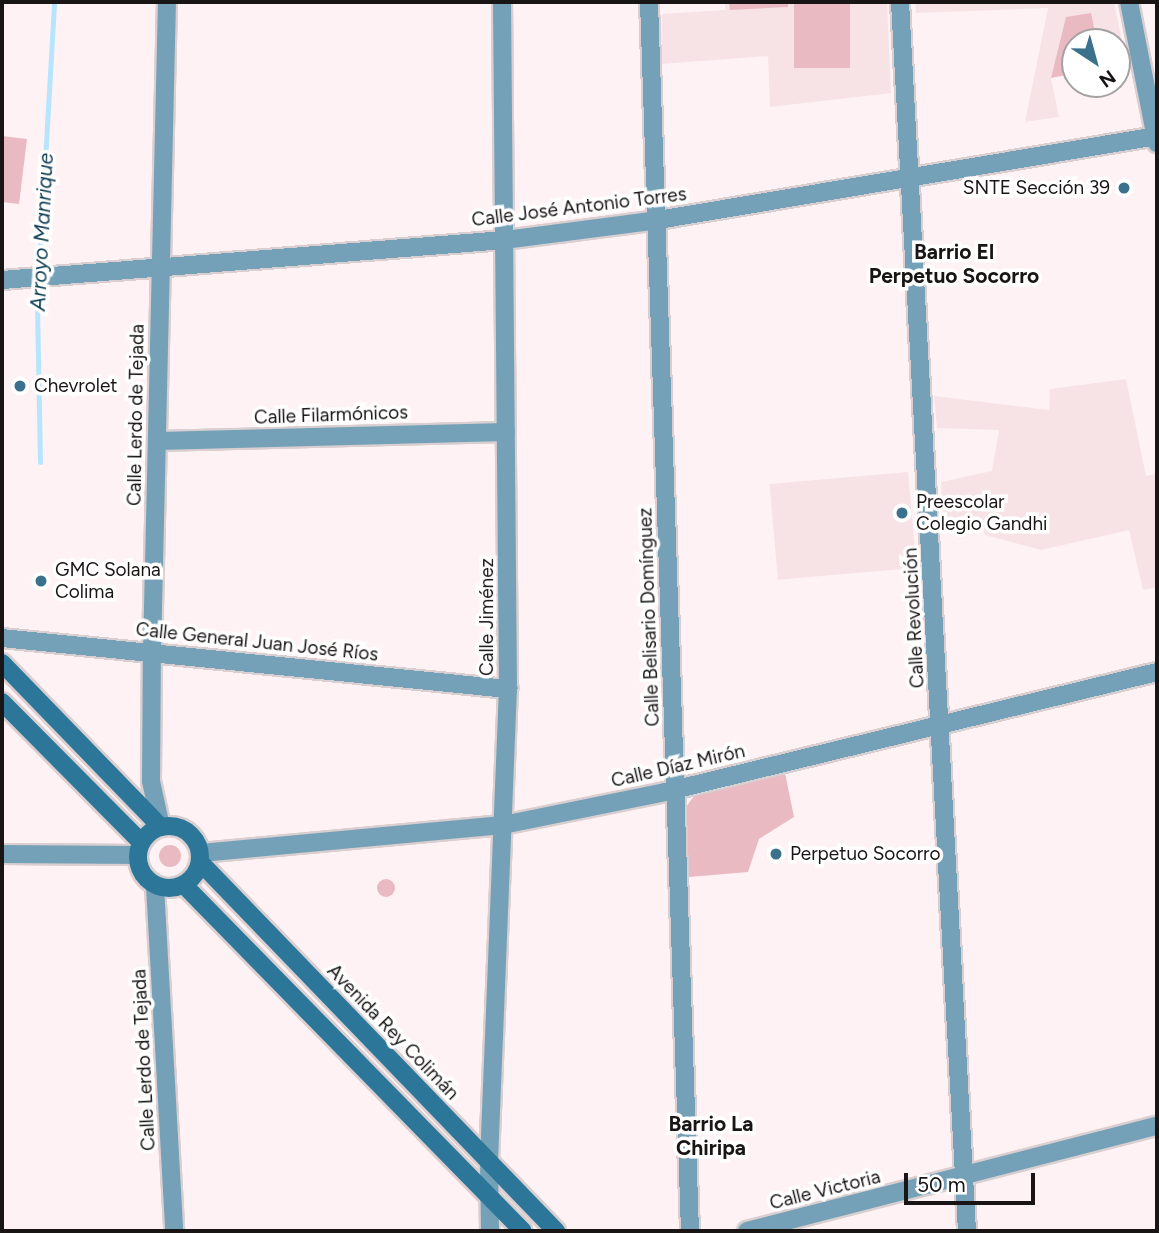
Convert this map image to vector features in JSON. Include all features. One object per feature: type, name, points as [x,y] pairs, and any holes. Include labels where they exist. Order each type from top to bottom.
[{"type":"main road","points":[[2,663],[161,827],[188,833],[200,857],[184,885]]},
{"type":"main road","points":[[2,702],[139,849],[141,873],[155,886],[184,885],[523,1231]]},
{"type":"main road","points":[[139,849],[161,827]]},
{"type":"main road","name":"Avenida Rey Colimán","points":[[200,857],[556,1231]]},
{"type":"street","name":"Calle Lerdo de Tejada","points":[[161,827],[151,781],[158,267],[167,2]]},
{"type":"street","name":"Calle Jiménez","points":[[491,1231],[489,1161],[508,690],[502,2]]},
{"type":"street","name":"Calle Belisario Domínguez","points":[[649,2],[690,1231]]},
{"type":"street","name":"Calle Revolución","points":[[900,2],[942,724],[962,1176],[967,1231]]},
{"type":"street","points":[[1129,2],[1157,138]]},
{"type":"street","name":"Calle José Antonio Torres","points":[[2,280],[505,240],[658,220],[910,175],[1157,138]]},
{"type":"street","name":"Calle Filarmónicos","points":[[157,441],[506,432]]},
{"type":"street","name":"Calle General Juan José Ríos","points":[[2,638],[508,690]]},
{"type":"street","name":"Calle Díaz Mirón","points":[[200,857],[503,825],[675,790],[942,724],[1156,677]]},
{"type":"street","points":[[2,854],[139,849]]},
{"type":"street","name":"Calle Lerdo de Tejada","points":[[155,886],[174,1231]]},
{"type":"street","name":"Calle Victoria","points":[[747,1231],[1157,1126]]},
{"type":"shaded area","points":[[725,2],[887,2],[891,93],[770,107],[768,56],[661,64],[662,14],[725,10]]},
{"type":"shaded area","points":[[729,2],[788,2],[788,7],[730,10]]},
{"type":"shaded area","points":[[794,2],[850,2],[850,68],[794,68]]},
{"type":"shaded area","points":[[915,2],[1114,2],[1119,28],[1061,28],[1061,76],[1051,78],[1059,117],[1025,122],[1048,8],[916,13]]},
{"type":"shaded area","points":[[1091,13],[1094,28],[1063,28],[1066,17]]},
{"type":"shaded area","points":[[1061,37],[1061,76],[1051,78]]},
{"type":"shaded area","points":[[2,136],[27,139],[19,204],[2,202]]},
{"type":"shaded area","points":[[1126,379],[1146,476],[1157,474],[1157,587],[1143,590],[1129,530],[1041,550],[985,535],[981,518],[943,520],[941,482],[992,471],[999,430],[937,428],[934,396],[1049,410],[1050,389]]},
{"type":"shaded area","points":[[908,472],[916,568],[778,580],[770,484]]},
{"type":"shaded area","points":[[785,773],[794,817],[759,839],[748,872],[689,877],[686,807],[694,796]]},
{"type":"shaded area","points":[[170,845],[178,848],[181,856],[178,864],[170,867],[162,864],[159,856],[162,848]]},
{"type":"shaded area","points":[[382,879],[390,879],[395,888],[393,895],[382,897],[377,892],[377,884]]},
{"type":"waterway","name":"Arroyo Manrique","points":[[40,462],[37,299],[54,2]]},
{"type":"place","name":"SNTE Sección 39","points":[[1124,188]]},
{"type":"place","name":"Chevrolet","points":[[20,386]]},
{"type":"place","name":"Preescolar Colegio Gandhi","points":[[902,513]]},
{"type":"place","name":"GMC Solana Colima","points":[[41,581]]},
{"type":"place","name":"Perpetuo Socorro","points":[[776,854]]},
{"type":"district","name":"Barrio El Perpetuo Socorro","points":[[954,264]]},
{"type":"district","name":"Barrio La Chiripa","points":[[711,1136]]}]
